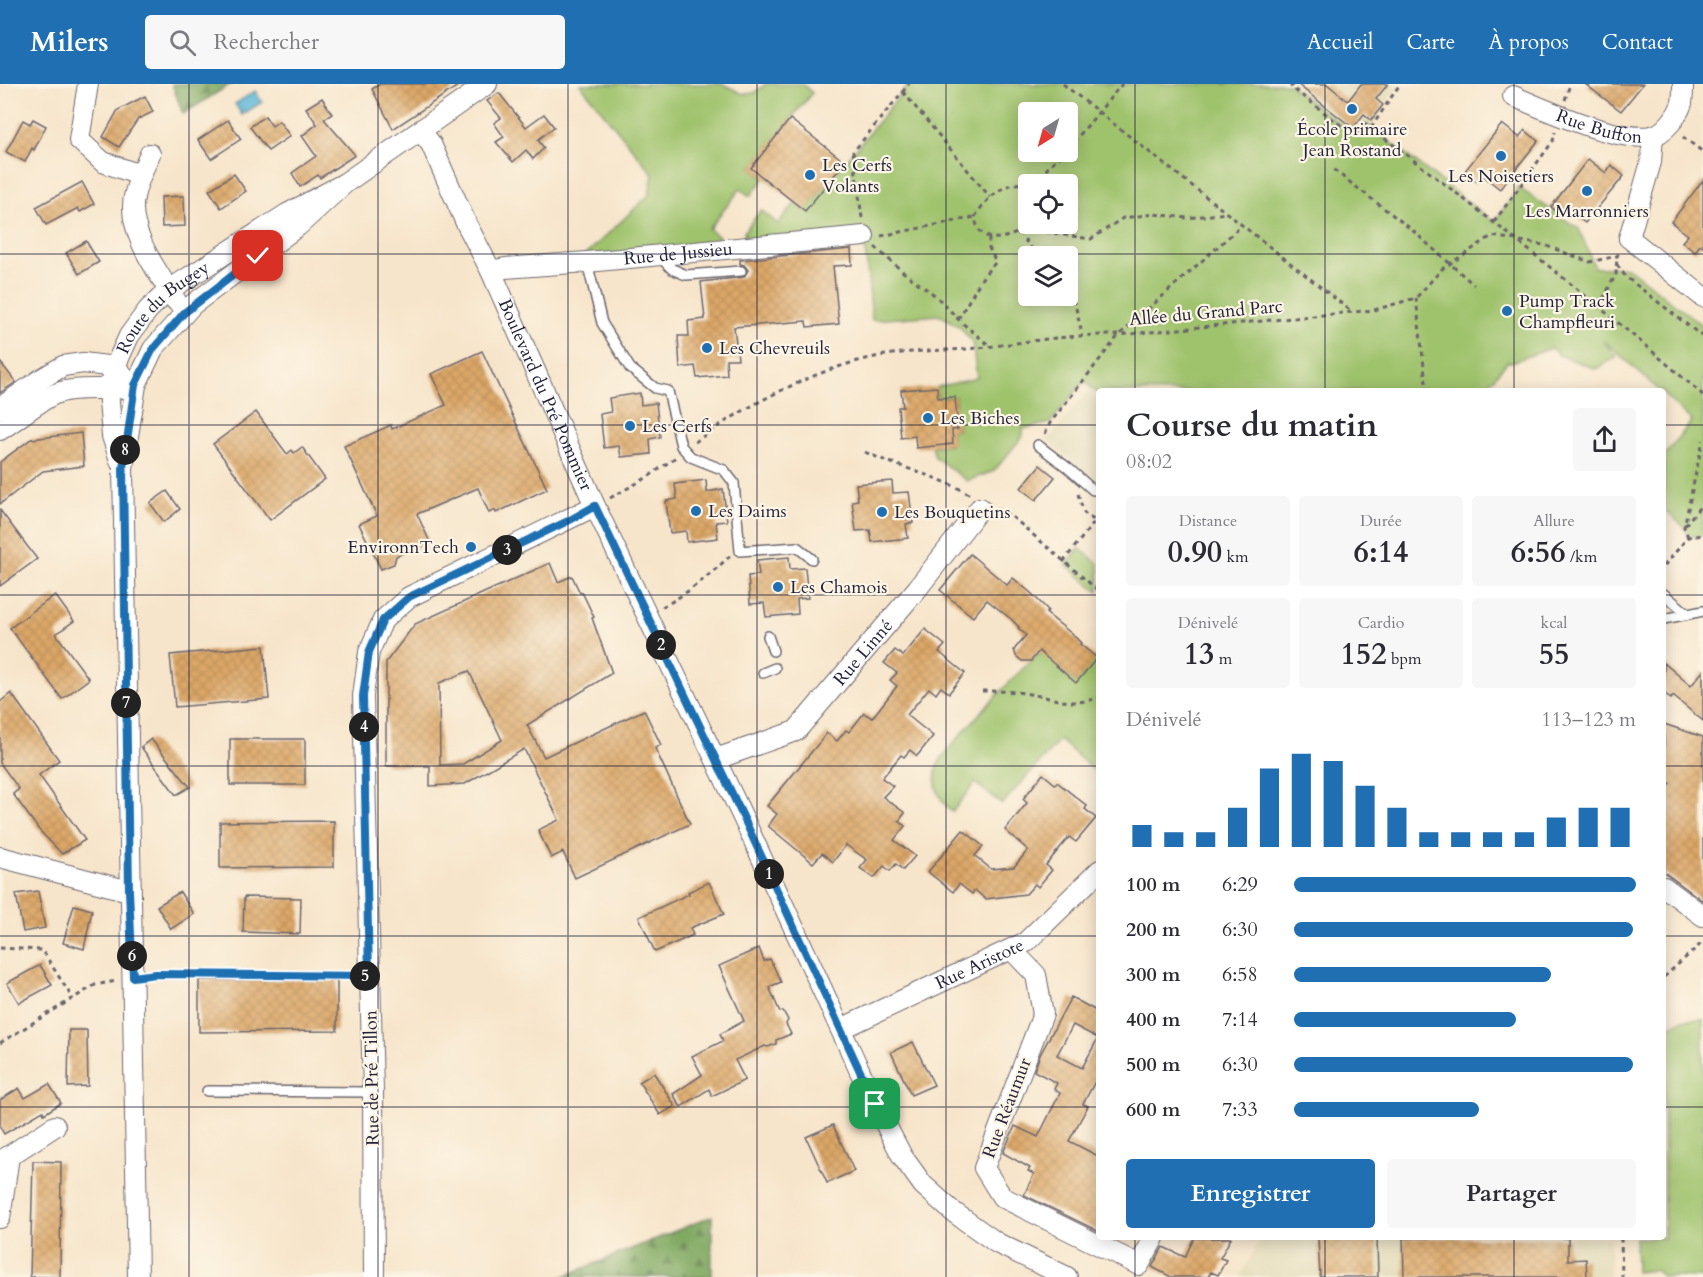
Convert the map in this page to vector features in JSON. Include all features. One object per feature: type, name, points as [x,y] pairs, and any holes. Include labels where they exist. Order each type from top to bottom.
[{"type":"street","points":[[88,84],[80,140],[103,162],[140,175]]},
{"type":"street","name":"Route du Bugey","points":[[108,390],[115,367],[129,336],[148,310],[169,290],[286,214],[345,183],[488,84]]},
{"type":"street","name":"Rue Buffon","points":[[1513,96],[1561,117],[1626,136],[1653,136],[1672,121],[1682,102],[1683,84]]},
{"type":"street","name":"Boulevard du Pré Pommier","points":[[421,131],[431,144],[466,223],[491,271],[595,506],[716,759],[875,1104],[902,1156],[923,1185],[952,1211],[997,1243],[1066,1277]]},
{"type":"street","name":"Rue Buffon","points":[[1629,238],[1651,162],[1653,136]]},
{"type":"street","points":[[150,154],[140,175],[133,199],[136,235],[184,313]]},
{"type":"street","name":"Route du Bugey","points":[[135,385],[153,349],[184,313],[298,226],[345,183]]},
{"type":"street","name":"Rue de Jussieu","points":[[491,271],[864,236]]},
{"type":"street","points":[[1629,238],[1703,297]]},
{"type":"street","name":"Route du Bugey","points":[[0,408],[63,366],[83,363],[115,367],[135,385]]},
{"type":"street","points":[[135,385],[123,468],[129,891],[133,977],[138,1277]]},
{"type":"street","name":"Route du Bugey","points":[[0,430],[56,394],[83,389],[108,390],[135,385]]},
{"type":"street","points":[[108,390],[112,436],[123,468]]},
{"type":"street","name":"Rue Linné","points":[[716,759],[796,730],[917,589],[983,505]]},
{"type":"street","name":"Rue de Pré Tillon","points":[[374,1277],[373,1092],[363,696],[369,652],[383,620],[409,597],[595,506]]},
{"type":"street","points":[[0,857],[129,891]]},
{"type":"street","name":"Rue Aristote","points":[[841,1029],[1026,942],[1096,874]]},
{"type":"street","points":[[1666,888],[1703,916]]},
{"type":"street","name":"Rue Réaumur","points":[[1012,950],[1036,975],[1043,1014],[984,1168],[1002,1197],[1139,1265],[1153,1240]]},
{"type":"street","points":[[0,1218],[4,1158],[55,1126]]},
{"type":"lane","points":[[659,256],[672,269],[686,275],[741,271]]},
{"type":"lane","points":[[587,262],[602,322],[630,368],[655,388],[668,391],[681,446],[691,457],[724,470],[734,483],[740,551],[797,547],[812,559]]},
{"type":"lane","points":[[1040,441],[1093,490]]},
{"type":"lane","points":[[1666,596],[1688,614]]},
{"type":"lane","points":[[1666,619],[1703,611]]},
{"type":"lane","points":[[768,636],[773,651]]},
{"type":"lane","points":[[762,673],[775,668]]},
{"type":"lane","points":[[207,1091],[373,1092]]},
{"type":"path","points":[[909,84],[853,152],[864,236],[890,262],[936,296],[958,319],[991,346]]},
{"type":"path","points":[[1063,84],[1352,313]]},
{"type":"path","points":[[1078,137],[1122,84]]},
{"type":"path","points":[[1294,84],[1292,87],[1356,137],[1366,124],[1494,222],[1703,395]]},
{"type":"path","points":[[1371,128],[1400,84]]},
{"type":"path","points":[[1494,222],[1553,141],[1570,84]]},
{"type":"path","points":[[903,92],[990,197]]},
{"type":"path","points":[[1672,121],[1678,133],[1703,152]]},
{"type":"path","points":[[1043,174],[1053,162]]},
{"type":"path","points":[[1334,170],[1411,229],[1474,285]]},
{"type":"path","points":[[1018,184],[990,197],[980,207],[975,217],[976,226],[989,237],[995,239],[1018,232]]},
{"type":"path","points":[[1058,234],[1091,239],[1123,218],[1154,214],[1187,218],[1227,213]]},
{"type":"path","points":[[864,236],[874,237],[975,217]]},
{"type":"path","points":[[1040,441],[1050,423],[1119,334],[1241,225]]},
{"type":"path","points":[[1427,388],[1416,298],[1442,269],[1492,236],[1544,245],[1590,262],[1617,256]]},
{"type":"path","points":[[958,319],[984,274],[996,262],[989,248],[989,237]]},
{"type":"path","points":[[1599,307],[1616,274],[1617,256],[1629,238]]},
{"type":"path","points":[[1617,265],[1626,277],[1703,337]]},
{"type":"path","name":"Allée du Grand Parc","points":[[595,506],[648,477],[742,411],[826,370],[876,356],[991,346],[1082,334],[1119,334],[1352,313],[1374,310],[1416,298]]},
{"type":"path","points":[[1075,306],[1082,334]]},
{"type":"path","points":[[1688,537],[1684,527],[1703,440]]},
{"type":"path","points":[[865,452],[944,482],[983,505],[1010,515],[1096,589]]},
{"type":"path","points":[[1063,562],[1095,521],[1084,513],[1068,468]]},
{"type":"path","points":[[1684,527],[1703,503]]},
{"type":"path","points":[[1666,564],[1688,537],[1703,535]]},
{"type":"path","points":[[648,617],[702,581],[739,547]]},
{"type":"path","points":[[982,692],[1007,691],[1066,703],[1085,703],[1096,699]]},
{"type":"path","points":[[1666,975],[1703,942]]},
{"type":"path","points":[[0,948],[42,950],[73,999]]},
{"type":"path","points":[[0,1043],[95,986],[133,977],[156,974],[369,976]]},
{"type":"path","points":[[1621,1240],[1622,1277]]},
{"type":"shaded area","name":"École primaire Jean Rostand","points":[[1297,84],[1399,84],[1371,128],[1366,125],[1356,137],[1295,87]]},
{"type":"shaded area","points":[[1091,387],[1096,391],[1096,481],[1047,441]]},
{"type":"shaded area","points":[[1260,1240],[1610,1240],[1610,1277],[1240,1277]]},
{"type":"green space","points":[[172,84],[231,84],[183,114]]},
{"type":"green space","points":[[580,84],[723,84],[743,94],[754,93],[766,84],[803,84],[812,93],[751,168],[764,179],[750,196],[740,189],[709,229],[719,237],[718,250],[577,263],[649,195],[653,174]]},
{"type":"green space","points":[[909,84],[1294,84],[1292,87],[1356,137],[1366,124],[1494,222],[1519,188],[1579,229],[1595,268],[1627,267],[1703,326],[1703,535],[1688,537],[1684,527],[1666,512],[1666,454],[1692,421],[1666,397],[1666,388],[1657,388],[1603,340],[1616,357],[1596,369],[1559,355],[1551,348],[1507,362],[1485,388],[1096,388],[1096,391],[1084,381],[1050,423],[1023,429],[1023,436],[994,471],[967,481],[935,457],[932,447],[952,444],[952,430],[958,429],[955,397],[938,398],[937,387],[977,378],[972,342],[960,327],[940,315],[872,320],[864,236],[747,247],[744,232],[761,210],[778,224],[795,203],[805,211]]},
{"type":"green space","points":[[1079,548],[1096,562],[1096,590],[1066,565]]},
{"type":"green space","points":[[1042,652],[1076,683],[1096,658],[1096,772],[1060,740],[1002,804],[975,783],[952,812],[943,802],[936,786],[937,767],[953,744],[985,708]]},
{"type":"green space","points":[[1703,1019],[1703,1277],[1663,1277],[1655,1270],[1636,1272],[1635,1240],[1666,1240],[1666,1029],[1682,1020]]},
{"type":"green space","points":[[712,1216],[712,1277],[562,1277]]},
{"type":"water","points":[[255,91],[262,102],[242,115],[235,104]]},
{"type":"building","points":[[380,84],[461,84],[393,129],[372,89]]},
{"type":"building","name":"École primaire Jean Rostand","points":[[1297,84],[1327,84],[1348,101],[1361,84],[1388,84],[1376,99],[1383,105],[1371,120],[1364,114],[1353,128]]},
{"type":"building","points":[[1585,84],[1643,84],[1621,111]]},
{"type":"building","points":[[499,93],[526,127],[544,114],[554,127],[538,140],[544,148],[533,159],[526,150],[513,162],[496,142],[504,137],[494,123],[501,118],[487,101]]},
{"type":"building","points":[[145,96],[153,112],[138,119],[119,147],[103,137],[118,110]]},
{"type":"building","points":[[322,98],[332,114],[324,119],[355,155],[320,178],[318,175],[300,187],[292,173],[316,156],[302,136],[317,124],[306,108]]},
{"type":"building","points":[[265,116],[272,126],[279,121],[290,136],[268,151],[250,127]]},
{"type":"building","points":[[33,119],[46,126],[25,162],[6,152],[23,120],[30,124]]},
{"type":"building","points":[[790,119],[845,162],[805,211],[751,168]]},
{"type":"building","points":[[228,120],[241,139],[211,159],[198,140]]},
{"type":"building","name":"Les Noisetiers","points":[[1502,124],[1519,137],[1525,130],[1538,141],[1500,189],[1482,175],[1477,182],[1464,172]]},
{"type":"building","name":"Les Marronniers","points":[[1588,159],[1606,173],[1611,165],[1624,176],[1585,223],[1568,210],[1563,217],[1551,207]]},
{"type":"building","points":[[234,174],[246,191],[221,208],[209,190]]},
{"type":"building","points":[[1703,180],[1703,247],[1700,245],[1695,252],[1682,242],[1688,235],[1671,222]]},
{"type":"building","points":[[82,182],[94,204],[80,212],[78,208],[46,225],[36,207]]},
{"type":"building","points":[[184,196],[185,226],[162,227],[161,197]]},
{"type":"building","points":[[86,241],[99,262],[79,274],[66,253]]},
{"type":"building","points":[[851,249],[852,265],[833,266],[839,324],[807,327],[806,321],[734,327],[738,359],[726,359],[727,375],[697,378],[695,366],[680,368],[678,336],[689,336],[688,321],[705,319],[701,282],[744,277],[748,270],[740,264],[740,260]]},
{"type":"building","points":[[482,351],[547,489],[496,513],[495,510],[489,513],[478,488],[417,514],[430,542],[396,556],[394,564],[381,569],[359,524],[377,516],[344,446],[391,425],[392,429],[446,405],[431,374]]},
{"type":"building","points":[[0,362],[16,382],[0,393]]},
{"type":"building","name":"Les Biches","points":[[937,387],[938,398],[955,397],[958,429],[952,430],[953,444],[916,448],[915,436],[901,438],[898,407],[903,407],[901,390]]},
{"type":"building","name":"Les Cerfs","points":[[640,393],[641,405],[656,403],[660,437],[650,439],[651,454],[621,457],[619,446],[604,448],[600,414],[611,412],[609,398]]},
{"type":"building","points":[[256,412],[287,454],[292,450],[294,453],[302,447],[325,479],[270,520],[213,444]]},
{"type":"building","points":[[81,433],[84,466],[43,471],[0,504],[0,462],[31,439]]},
{"type":"building","points":[[1040,465],[1055,477],[1036,500],[1021,488]]},
{"type":"building","name":"Les Daims","points":[[706,480],[707,492],[723,489],[727,521],[716,522],[718,538],[687,542],[686,531],[670,533],[666,501],[677,499],[675,484]]},
{"type":"building","name":"Les Bouquetins","points":[[892,481],[893,493],[909,492],[913,523],[906,524],[908,538],[872,542],[870,530],[856,531],[852,501],[858,500],[856,484]]},
{"type":"building","points":[[167,491],[180,509],[164,522],[150,503]]},
{"type":"building","points":[[0,510],[37,559],[0,586]]},
{"type":"building","points":[[970,554],[1007,585],[1013,578],[1031,593],[1048,610],[1046,613],[1072,634],[1096,659],[1076,683],[1039,651],[1031,661],[1022,661],[1016,656],[1014,650],[1026,635],[1011,619],[987,600],[973,617],[940,590]]},
{"type":"building","name":"Les Chamois","points":[[789,557],[790,569],[805,568],[808,598],[797,599],[798,614],[766,617],[764,603],[750,604],[748,576],[759,575],[757,560]]},
{"type":"building","points":[[550,563],[558,582],[572,576],[594,617],[592,618],[612,673],[527,725],[544,757],[644,710],[661,745],[655,748],[690,824],[575,878],[563,852],[551,858],[538,830],[559,820],[524,749],[465,784],[430,786],[430,766],[386,766],[386,662],[415,624]],"holes":[[[469,671],[502,740],[463,764],[440,765],[439,683]]]},
{"type":"building","points":[[55,595],[74,621],[56,634],[89,679],[62,699],[10,628]]},
{"type":"building","points":[[925,629],[945,645],[939,652],[965,673],[949,693],[941,687],[936,694],[929,688],[907,715],[933,736],[917,756],[910,750],[904,757],[901,755],[882,778],[893,786],[883,797],[905,813],[899,821],[905,826],[894,840],[915,856],[903,870],[896,864],[890,871],[884,866],[874,878],[860,868],[867,860],[846,845],[833,862],[822,853],[813,863],[768,826],[777,814],[767,806],[827,733],[837,741],[846,730],[849,732],[864,713],[872,718],[897,686],[890,680],[897,673],[884,663],[895,650],[903,656]]},
{"type":"building","points":[[264,646],[269,699],[175,707],[170,655]]},
{"type":"building","points":[[1666,665],[1691,686],[1703,671],[1703,721],[1673,696],[1671,699],[1666,695]]},
{"type":"building","points":[[11,693],[59,760],[39,775],[85,840],[62,854],[39,830],[13,794],[19,789],[0,763],[0,702]]},
{"type":"building","points":[[1666,725],[1703,737],[1703,901],[1666,873],[1666,788],[1670,783],[1666,779]]},
{"type":"building","points":[[151,739],[190,787],[176,795],[141,747]]},
{"type":"building","points":[[230,739],[305,739],[305,785],[230,785]]},
{"type":"building","points":[[1043,774],[1087,806],[1085,809],[1096,818],[1076,842],[1069,837],[1046,865],[1052,870],[1038,887],[1035,884],[1026,894],[985,899],[975,890],[972,894],[959,884],[953,892],[928,872],[963,830],[983,846],[975,856],[991,869],[1014,867],[1028,850],[1005,830],[1027,803],[1023,799]]},
{"type":"building","points":[[334,821],[334,867],[220,868],[220,822]]},
{"type":"building","points":[[709,882],[724,914],[690,928],[693,935],[655,952],[639,917]]},
{"type":"building","points":[[38,891],[45,928],[23,932],[16,894]]},
{"type":"building","points":[[180,892],[194,914],[171,929],[157,906]]},
{"type":"building","points":[[244,897],[301,898],[300,934],[243,932]]},
{"type":"building","points":[[74,905],[92,910],[84,949],[63,943]]},
{"type":"building","points":[[759,948],[764,961],[770,959],[781,982],[769,987],[780,1012],[783,1011],[788,1020],[786,1024],[791,1034],[776,1040],[776,1044],[765,1046],[735,1060],[745,1080],[712,1096],[709,1089],[681,1107],[673,1094],[702,1075],[692,1056],[723,1041],[720,1034],[744,1021],[719,966]]},
{"type":"building","points":[[40,965],[52,985],[19,1003],[7,983]]},
{"type":"building","points":[[199,980],[337,980],[337,1031],[199,1032]]},
{"type":"building","points":[[1071,997],[1096,1011],[1096,1037],[1073,1025],[1057,1055],[1082,1068],[1096,1042],[1096,1080],[1083,1104],[1088,1106],[1069,1141],[1096,1155],[1096,1230],[1024,1195],[1034,1174],[1028,1171],[1030,1168],[1003,1153],[1015,1126],[1038,1137],[1060,1093],[1054,1089],[1057,1083],[1034,1071]]},
{"type":"building","points":[[69,1030],[87,1030],[88,1086],[68,1087]]},
{"type":"building","points":[[913,1042],[934,1085],[911,1095],[891,1052]]},
{"type":"building","points":[[654,1073],[675,1106],[660,1115],[639,1082]]},
{"type":"building","points":[[49,1084],[61,1103],[4,1134],[0,1127],[0,1100],[19,1088],[25,1098]]},
{"type":"building","points":[[833,1125],[854,1171],[827,1183],[806,1137]]},
{"type":"building","points":[[33,1161],[61,1162],[60,1277],[30,1277]]},
{"type":"building","points":[[1193,1240],[1230,1240],[1220,1258],[1226,1260],[1218,1275],[1211,1272],[1208,1277],[1171,1277],[1152,1267],[1163,1247],[1185,1257]]},
{"type":"building","points":[[1318,1240],[1377,1240],[1378,1277],[1320,1277]]},
{"type":"building","points":[[1403,1240],[1568,1240],[1568,1260],[1586,1259],[1587,1277],[1404,1277]]},
{"type":"place","name":"École primaire Jean Rostand","points":[[1352,109]]},
{"type":"place","name":"Les Noisetiers","points":[[1501,156]]},
{"type":"place","name":"Les Cerfs Volants","points":[[810,175]]},
{"type":"place","name":"Les Marronniers","points":[[1587,191]]},
{"type":"place","name":"Pump Track Champfleuri","points":[[1507,311]]},
{"type":"place","name":"Les Chevreuils","points":[[707,348]]},
{"type":"place","name":"Les Biches","points":[[928,418]]},
{"type":"place","name":"Les Cerfs","points":[[630,426]]},
{"type":"place","name":"Les Daims","points":[[696,511]]},
{"type":"place","name":"Les Bouquetins","points":[[882,512]]},
{"type":"place","name":"EnvironnTech","points":[[471,547]]},
{"type":"place","name":"Les Chamois","points":[[778,587]]},
{"type":"route","points":[[258,256],[184,313],[153,349],[135,385],[123,468],[129,891],[133,977],[156,974],[369,976],[363,696],[369,652],[383,620],[409,597],[595,506],[747,825],[875,1104]]}]
